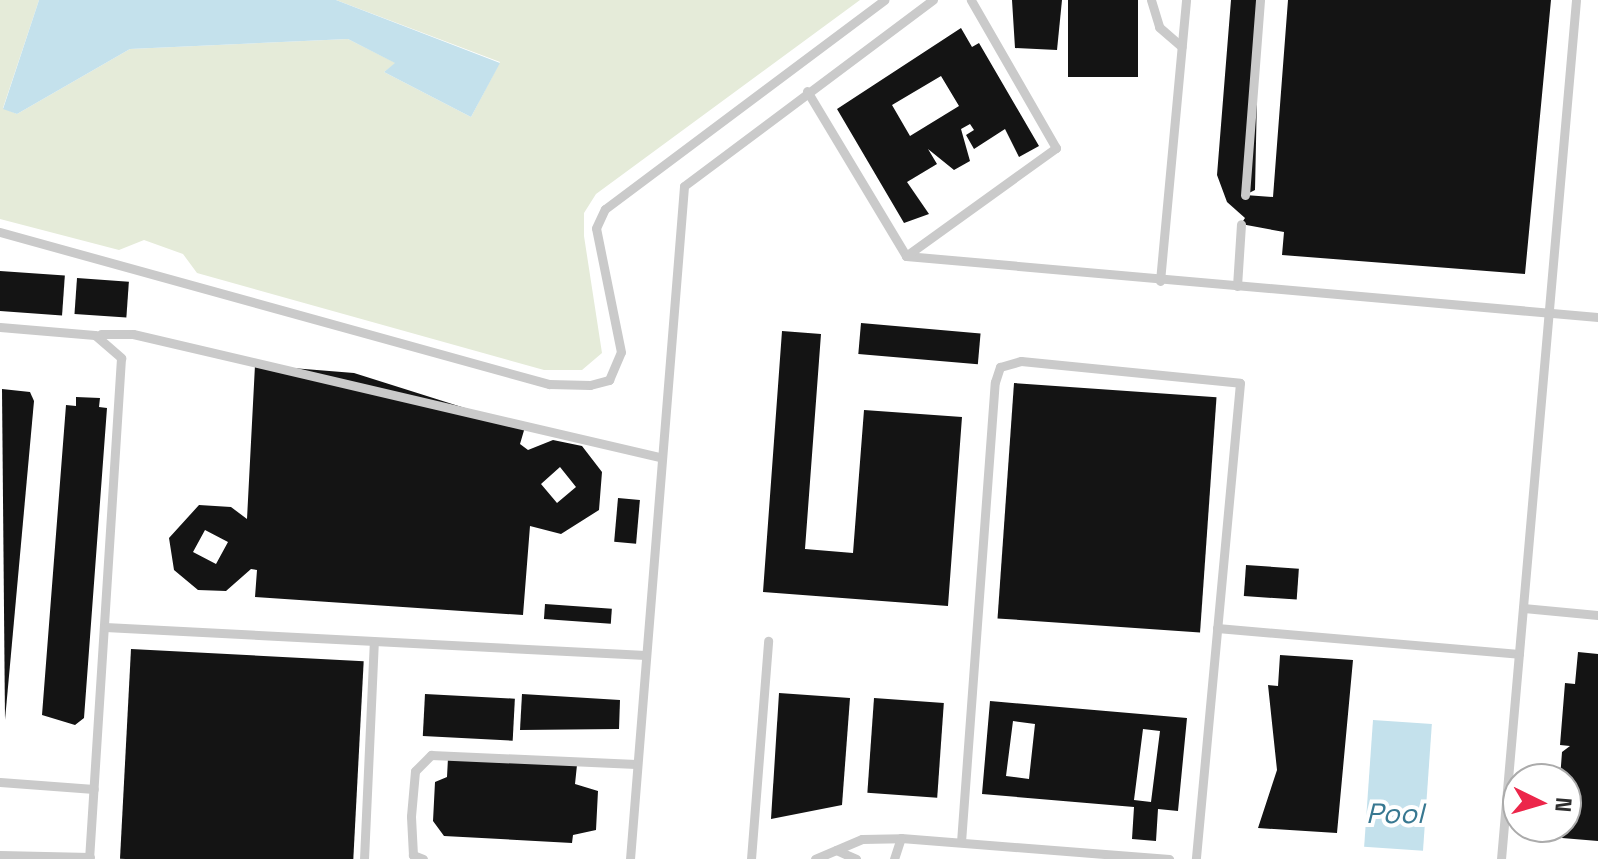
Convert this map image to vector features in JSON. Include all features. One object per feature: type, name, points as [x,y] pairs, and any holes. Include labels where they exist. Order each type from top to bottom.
[{"type":"lane","points":[[0,232],[549,384],[590,385],[609,380],[621,352],[596,228],[605,209],[884,0]]},
{"type":"lane","points":[[630,859],[659,457],[684,186],[807,91],[933,0]]},
{"type":"lane","points":[[906,256],[1056,148],[971,0]]},
{"type":"lane","points":[[1151,0],[1159,27],[1182,47]]},
{"type":"lane","points":[[1160,281],[1186,0]]},
{"type":"lane","points":[[1245,195],[1260,0]]},
{"type":"lane","points":[[1501,859],[1576,0]]},
{"type":"lane","points":[[807,91],[906,256]]},
{"type":"lane","points":[[1237,286],[1241,224]]},
{"type":"lane","points":[[906,256],[1160,281],[1598,317]]},
{"type":"lane","points":[[0,327],[95,335],[133,334],[659,457]]},
{"type":"lane","points":[[0,855],[90,858],[121,358],[95,335]]},
{"type":"lane","points":[[961,842],[1000,367],[1021,361],[1240,383],[1196,859]]},
{"type":"lane","points":[[1523,608],[1598,615]]},
{"type":"lane","points":[[105,627],[645,655]]},
{"type":"lane","points":[[1217,628],[1519,654]]},
{"type":"lane","points":[[751,859],[768,641]]},
{"type":"lane","points":[[364,859],[374,642]]},
{"type":"lane","points":[[423,859],[413,855],[415,771],[431,755],[636,764]]},
{"type":"lane","points":[[0,782],[94,789]]},
{"type":"lane","points":[[894,859],[901,838]]},
{"type":"lane","points":[[815,859],[862,839],[901,838],[1169,859]]},
{"type":"lane","points":[[836,850],[856,859]]},
{"type":"green space","points":[[0,0],[39,0],[3,108],[17,114],[130,49],[348,39],[396,63],[384,72],[471,117],[500,62],[336,0],[860,0],[596,194],[584,213],[584,236],[602,353],[582,370],[544,370],[197,273],[183,254],[144,240],[119,250],[0,219]]},
{"type":"water","points":[[39,0],[336,0],[500,63],[471,117],[384,72],[395,63],[348,39],[130,49],[17,114],[3,109]]},
{"type":"water","name":"Pool","points":[[1373,720],[1432,724],[1423,851],[1364,847]]},
{"type":"building","points":[[1012,0],[1062,0],[1057,50],[1015,48]]},
{"type":"building","points":[[1068,0],[1138,0],[1138,77],[1068,77]]},
{"type":"building","points":[[1231,0],[1259,0],[1255,190],[1245,195],[1273,197],[1288,0],[1551,0],[1525,274],[1282,255],[1284,232],[1241,224],[1245,218],[1227,202],[1217,175]]},
{"type":"building","points":[[961,28],[972,47],[979,43],[1039,146],[1019,157],[1005,129],[974,149],[966,135],[974,130],[970,124],[961,129],[970,161],[954,170],[928,149],[937,164],[907,182],[929,214],[904,223],[837,109]],"holes":[[[941,76],[959,106],[910,136],[892,105]]]},
{"type":"building","points":[[0,271],[65,276],[62,315],[0,311]]},
{"type":"building","points":[[77,278],[129,282],[126,318],[74,314]]},
{"type":"building","points":[[861,323],[981,333],[978,364],[858,354]]},
{"type":"building","points":[[782,331],[821,334],[805,549],[853,553],[864,410],[962,417],[948,606],[763,592]]},
{"type":"building","points":[[255,365],[354,373],[525,427],[520,444],[528,450],[553,440],[582,446],[602,472],[599,510],[561,534],[530,526],[523,615],[255,597],[257,570],[251,569],[226,591],[198,590],[174,570],[169,538],[199,505],[231,507],[247,519]],"holes":[[[560,467],[576,487],[557,503],[541,484]],[[205,530],[228,542],[216,564],[193,552]]]},
{"type":"building","points":[[1014,383],[1217,397],[1200,633],[998,618]]},
{"type":"building","points":[[2,389],[30,392],[34,401],[5,720]]},
{"type":"building","points":[[76,397],[100,398],[99,407],[107,408],[84,718],[75,725],[42,715],[66,405],[76,406]]},
{"type":"building","points":[[618,498],[640,500],[636,544],[614,542]]},
{"type":"building","points":[[1246,565],[1299,569],[1297,600],[1244,596]]},
{"type":"building","points":[[545,604],[612,609],[611,624],[544,619]]},
{"type":"building","points":[[131,649],[364,661],[353,859],[120,859]]},
{"type":"building","points":[[1578,652],[1598,654],[1598,841],[1582,840],[1582,763],[1561,763],[1562,752],[1570,746],[1560,745],[1565,683],[1575,684]]},
{"type":"building","points":[[1280,655],[1353,660],[1337,833],[1258,828],[1277,770],[1268,685],[1278,686]]},
{"type":"building","points":[[779,693],[850,698],[842,805],[771,819]]},
{"type":"building","points":[[425,694],[515,699],[513,741],[423,736]]},
{"type":"building","points":[[522,694],[620,700],[619,729],[520,730]]},
{"type":"building","points":[[874,698],[944,703],[937,798],[867,793]]},
{"type":"building","points":[[990,701],[1187,718],[1178,811],[1158,809],[1156,841],[1132,839],[1134,807],[982,794]],"holes":[[[1013,721],[1035,724],[1029,779],[1006,776]],[[1143,729],[1160,731],[1151,802],[1134,800]]]},
{"type":"building","points":[[448,758],[577,765],[575,784],[598,791],[596,830],[573,835],[572,843],[444,836],[433,821],[435,782],[447,777]]}]
